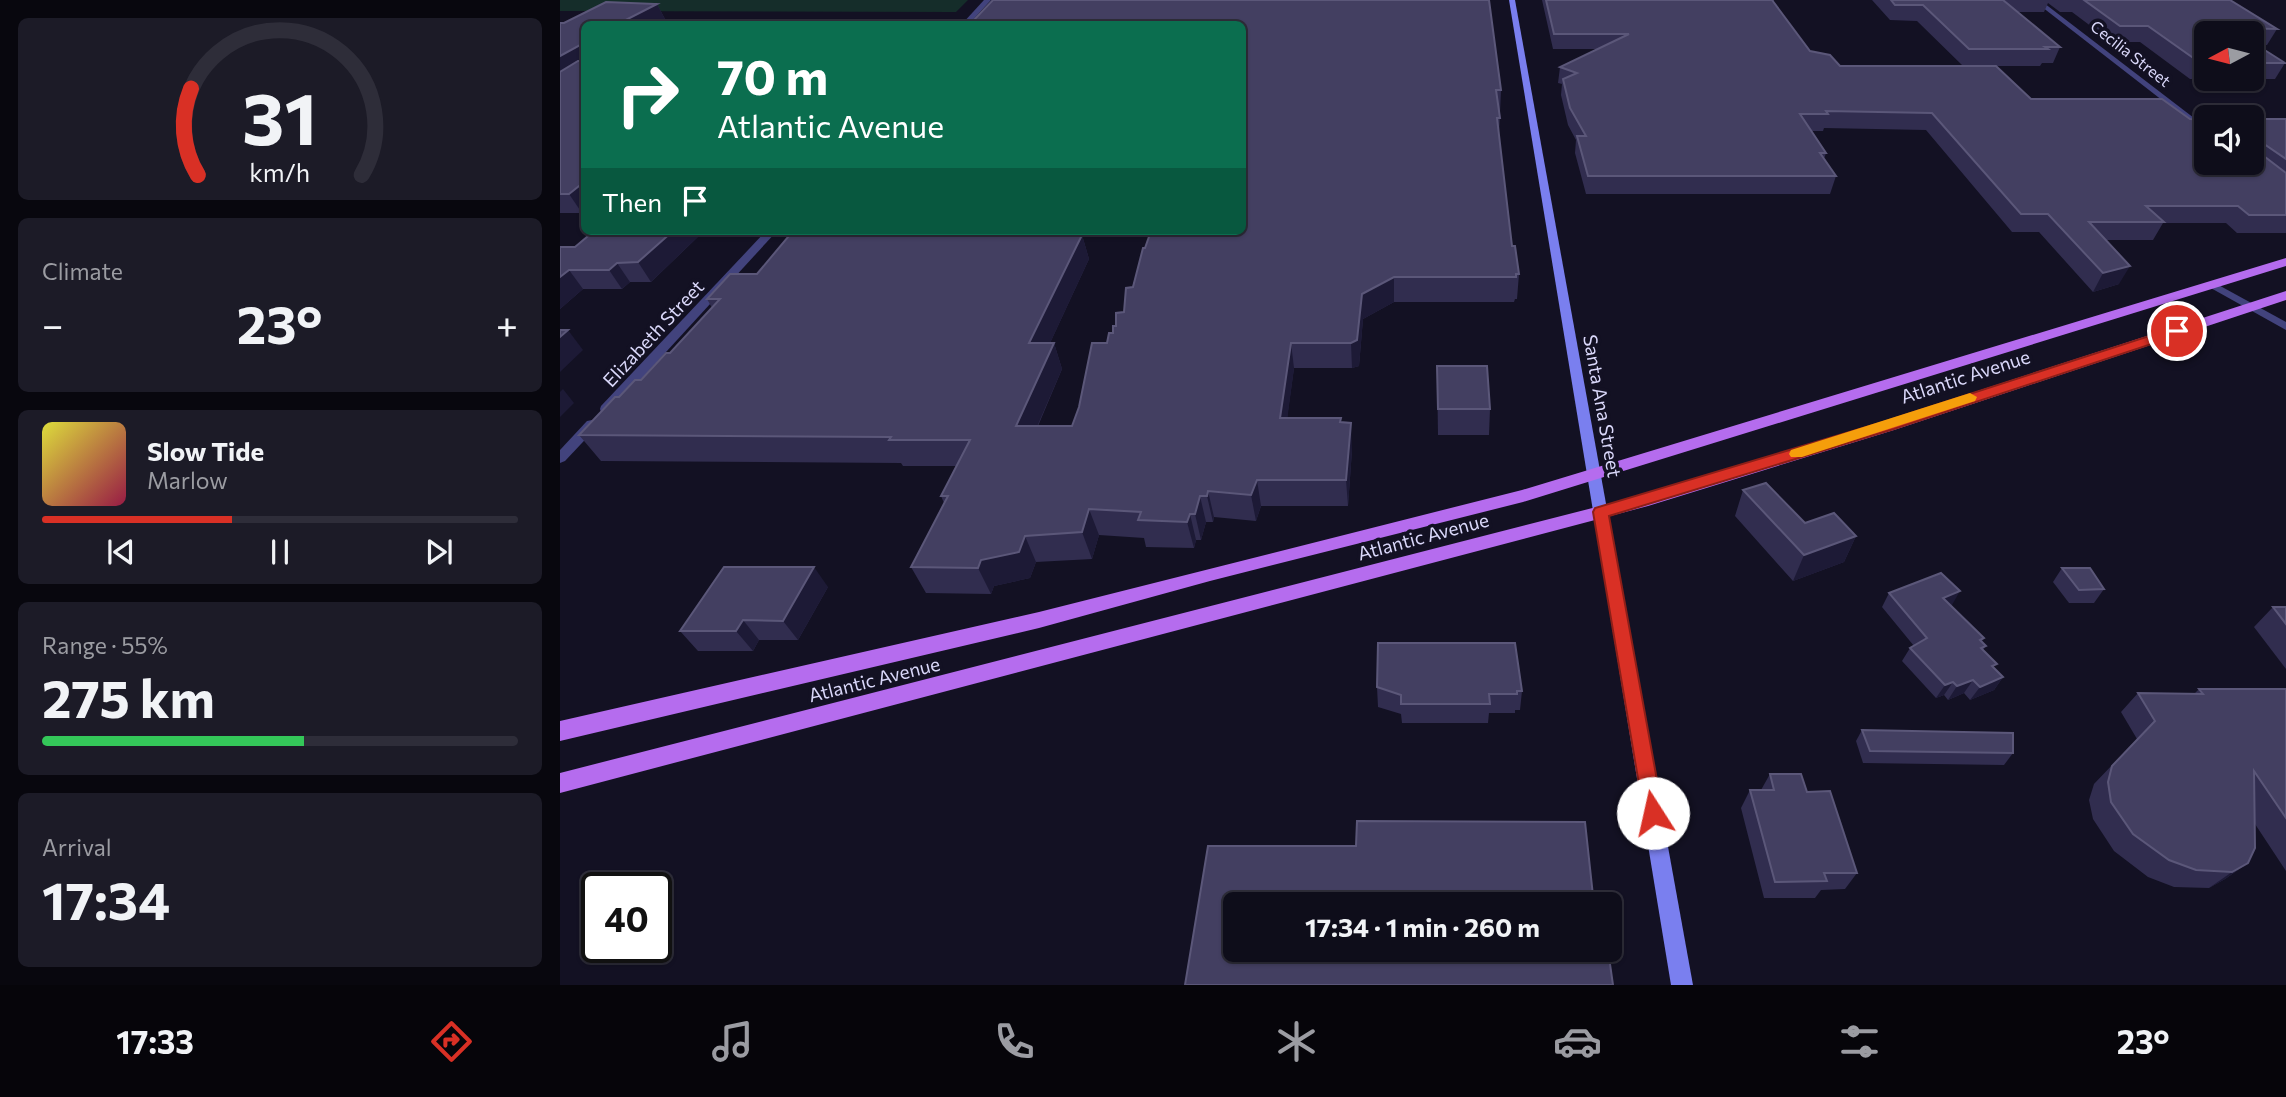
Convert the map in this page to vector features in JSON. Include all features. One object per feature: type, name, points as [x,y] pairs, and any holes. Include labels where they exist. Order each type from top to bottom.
[{"type":"main road","name":"Atlantic Avenue","points":[[560,731],[1039,620],[1210,574],[1442,517],[1594,474],[2286,262]]},
{"type":"main road","name":"Atlantic Avenue","points":[[560,783],[1601,512],[1888,426],[2286,295]]},
{"type":"street","points":[[968,21],[988,0]]},
{"type":"street","name":"Santa Ana Street","points":[[1511,0],[1682,985]]},
{"type":"street","name":"Cecilia Street","points":[[2036,0],[2194,122]]},
{"type":"street","name":"Elizabeth Street","points":[[560,458],[768,235]]},
{"type":"street","points":[[2213,285],[2286,327]]},
{"type":"green space","points":[[560,0],[968,0],[956,12],[560,11]]},
{"type":"building","points":[[993,0],[1489,0],[1501,90],[1496,90],[1500,118],[1497,118],[1512,246],[1515,246],[1519,274],[1516,274],[1516,277],[1394,277],[1362,294],[1357,340],[1351,343],[1291,343],[1280,418],[1341,418],[1340,422],[1351,423],[1346,480],[1257,480],[1251,495],[1208,491],[1207,496],[1200,496],[1195,514],[1190,514],[1187,522],[1138,520],[1141,512],[1089,509],[1082,532],[1025,536],[1019,552],[981,560],[978,568],[911,567],[948,496],[941,496],[970,440],[579,435],[615,397],[619,397],[635,380],[641,380],[666,353],[670,353],[720,299],[707,299],[730,274],[757,274],[790,235],[1082,235],[1029,343],[1054,343],[1016,426],[1072,426],[1079,407],[1092,343],[1107,343],[1109,333],[1113,333],[1116,313],[1124,312],[1126,288],[1133,287],[1143,248],[1150,235],[1246,235],[1246,21],[973,21]]},
{"type":"building","points":[[1546,0],[1772,0],[1810,51],[1830,55],[1840,66],[1996,66],[2031,99],[2162,99],[2194,119],[2194,175],[2264,175],[2264,156],[2286,173],[2286,215],[2249,215],[2238,206],[2146,206],[2164,222],[2089,222],[2130,266],[2103,273],[2048,214],[2021,214],[1932,113],[1826,111],[1828,114],[1800,114],[1826,153],[1820,153],[1836,176],[1588,176],[1577,136],[1586,136],[1570,108],[1563,79],[1577,73],[1560,67],[1629,34],[1554,34]]},
{"type":"building","points":[[1891,0],[2003,0],[2060,47],[1969,49],[1923,5],[1895,5]]},
{"type":"building","points":[[2084,0],[2230,0],[2277,29],[2264,29],[2264,21],[2194,21],[2194,58],[2148,26],[2120,26]]},
{"type":"building","points":[[606,2],[657,4],[624,21],[581,21],[581,45],[560,56],[560,23]]},
{"type":"building","points":[[2264,50],[2285,63],[2264,63]]},
{"type":"building","points":[[581,61],[581,184],[569,194],[560,194],[560,72]]},
{"type":"building","points":[[2264,119],[2286,119],[2286,159],[2264,144]]},
{"type":"building","points":[[589,235],[668,235],[638,262],[617,263],[609,270],[569,270],[560,277],[560,247],[575,247]]},
{"type":"building","points":[[1437,366],[1487,366],[1490,409],[1438,409]]},
{"type":"building","points":[[1766,483],[1805,523],[1834,513],[1856,536],[1804,555],[1743,490]]},
{"type":"building","points":[[724,567],[814,567],[783,621],[743,620],[736,631],[680,631]]},
{"type":"building","points":[[2062,568],[2090,568],[2104,589],[2079,590]]},
{"type":"building","points":[[1941,573],[1960,591],[1943,598],[1984,638],[1980,640],[1986,646],[1981,648],[1997,664],[1992,666],[2003,677],[1980,687],[1973,680],[1957,686],[1953,682],[1945,685],[1910,648],[1927,638],[1889,593]]},
{"type":"building","points":[[2273,607],[2286,607],[2286,624]]},
{"type":"building","points":[[1378,643],[1515,643],[1522,691],[1517,691],[1517,694],[1489,694],[1490,704],[1401,704],[1401,695],[1377,687]]},
{"type":"building","points":[[2199,689],[2286,689],[2286,818],[2254,771],[2255,848],[2248,863],[2232,872],[2196,870],[2169,860],[2133,834],[2111,802],[2108,782],[2112,766],[2155,721],[2138,693],[2203,694]]},
{"type":"building","points":[[1862,730],[2013,733],[2013,753],[1870,751]]},
{"type":"building","points":[[1770,774],[1801,774],[1807,792],[1830,791],[1857,873],[1824,873],[1827,881],[1775,882],[1750,790],[1774,790]]},
{"type":"building","points":[[1357,821],[1585,822],[1593,892],[1223,892],[1223,962],[1610,962],[1613,985],[1185,985],[1208,846],[1356,846]]},
{"type":"slow traffic","points":[[1797,454],[1970,397]]},
{"type":"route","points":[[1653,813],[1601,512],[1888,426],[2177,331]]}]
